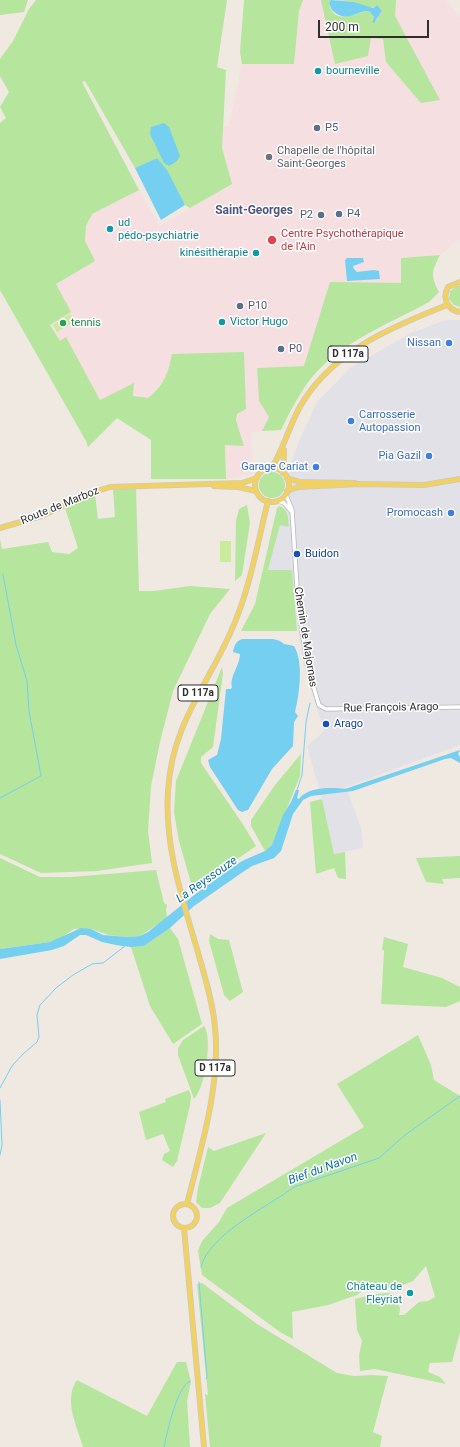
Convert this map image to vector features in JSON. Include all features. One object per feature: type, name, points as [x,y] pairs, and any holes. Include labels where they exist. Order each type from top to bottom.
[{"type":"main road","points":[[460,282],[452,284],[446,291],[445,296],[447,305],[455,311],[460,312]]},
{"type":"main road","name":"D 117a","points":[[271,468],[285,444],[304,400],[321,378],[339,361],[361,345],[420,316],[447,305]]},
{"type":"main road","name":"D 117a","points":[[283,473],[282,460],[285,444]]},
{"type":"main road","points":[[360,484],[352,482],[300,482],[287,478],[283,473],[271,468],[264,470],[257,478],[256,491],[261,498],[268,501],[278,501],[286,493],[298,487],[360,484],[424,485],[460,479]]},
{"type":"main road","name":"Route de Marboz","points":[[192,485],[242,483],[257,478]]},
{"type":"main road","points":[[286,493],[287,478]]},
{"type":"main road","name":"Route de Marboz","points":[[0,528],[41,516],[106,488],[156,484],[238,487],[256,491]]},
{"type":"main road","name":"D 117a","points":[[187,1204],[212,1093],[216,1058],[214,1013],[173,863],[167,826],[168,788],[173,757],[181,731],[191,707],[235,623],[245,594],[268,501]]},
{"type":"main road","points":[[187,1204],[194,1207],[196,1218],[192,1225],[184,1228],[177,1225],[172,1214],[179,1205],[187,1204]]},
{"type":"main road","points":[[184,1228],[204,1447]]},
{"type":"street","name":"Chemin de Majornas","points":[[286,493],[292,515],[297,588],[302,632],[317,700],[323,708]]},
{"type":"street","points":[[278,501],[287,506],[292,515]]},
{"type":"street","name":"Rue François Arago","points":[[323,708],[460,707]]},
{"type":"shaded area","name":"Centre Psychothérapique de l'Ain","points":[[303,0],[446,0],[460,18],[460,239],[440,255],[401,258],[401,283],[305,366],[257,368],[259,401],[269,417],[262,431],[251,432],[252,474],[226,479],[225,444],[244,446],[236,420],[237,414],[241,411],[173,354],[170,370],[156,391],[148,398],[133,397],[134,383],[100,400],[66,338],[60,341],[50,325],[71,312],[56,284],[85,241],[86,226],[92,214],[139,190],[160,226],[231,184],[222,148],[222,127],[229,126],[242,64],[294,64],[299,11]]},
{"type":"shaded area","points":[[446,320],[460,320],[460,745],[346,787],[361,828],[363,848],[334,854],[322,799],[307,746],[324,731],[304,668],[296,617],[292,570],[268,570],[280,525],[289,526],[288,514],[285,509],[290,467],[298,443],[317,402],[350,368],[411,333]]},
{"type":"green space","points":[[0,0],[28,0],[24,12],[0,15]]},
{"type":"green space","points":[[36,0],[227,0],[217,67],[226,70],[222,148],[232,184],[190,208],[185,205],[157,158],[135,168],[85,81],[82,82],[139,190],[92,214],[86,226],[85,241],[95,261],[56,284],[71,312],[50,325],[60,341],[66,337],[100,400],[134,383],[133,396],[148,398],[158,389],[164,379],[172,354],[244,352],[246,409],[237,414],[236,420],[244,446],[225,445],[226,479],[151,479],[151,440],[117,418],[88,447],[0,290],[0,123],[6,118],[0,107],[9,92],[0,76],[0,59],[13,41],[29,9]]},
{"type":"green space","points":[[244,0],[303,0],[299,11],[294,64],[242,64],[240,52]]},
{"type":"green space","points":[[321,0],[333,0],[329,3],[332,11],[340,17],[369,11],[374,17],[372,21],[376,21],[382,11],[377,5],[371,8],[354,2],[337,0],[396,0],[395,16],[440,100],[421,103],[386,62],[383,39],[371,38],[368,56],[335,64]]},
{"type":"green space","points":[[440,255],[433,273],[434,281],[439,292],[429,302],[358,339],[326,362],[295,402],[281,430],[262,431],[269,417],[259,401],[257,368],[304,366],[330,282],[401,283],[401,258]]},
{"type":"green space","points":[[457,286],[460,286],[460,307],[454,305],[449,299],[450,291]]},
{"type":"green space","name":"tennis","points":[[70,314],[74,322],[57,332],[53,325]]},
{"type":"green space","points":[[272,472],[281,476],[285,485],[281,494],[272,498],[263,494],[259,485],[263,476]]},
{"type":"green space","points":[[136,488],[139,591],[154,591],[190,586],[230,589],[210,614],[173,691],[151,786],[148,831],[152,863],[97,871],[41,873],[0,854],[0,539],[2,549],[48,542],[52,552],[69,554],[78,548],[65,508],[95,494],[98,519],[115,517],[113,489]]},
{"type":"green space","points":[[247,505],[250,523],[242,575],[235,581],[236,521],[239,509]]},
{"type":"green space","points":[[280,506],[287,512],[289,527],[280,525],[268,570],[292,570],[297,631],[241,631],[255,604],[277,508]]},
{"type":"green space","points":[[220,541],[231,541],[231,562],[220,562]]},
{"type":"green space","points":[[222,667],[223,673],[213,747],[201,757],[201,763],[256,846],[193,890],[179,841],[174,812],[176,781]]},
{"type":"green space","points":[[301,754],[300,776],[272,845],[265,851],[251,826],[251,820],[275,785]]},
{"type":"green space","points":[[322,799],[334,854],[345,852],[346,879],[338,878],[334,868],[316,874],[310,802]]},
{"type":"green space","points":[[460,856],[460,878],[442,879],[444,884],[426,882],[416,858]]},
{"type":"green space","points":[[0,858],[40,877],[71,877],[156,870],[164,903],[167,905],[167,918],[140,936],[128,937],[109,935],[91,929],[74,929],[59,939],[50,942],[0,949]]},
{"type":"green space","points":[[170,928],[178,939],[202,1024],[173,1044],[150,1006],[131,947],[144,946]]},
{"type":"green space","points":[[210,934],[218,939],[229,940],[243,992],[230,1001],[224,995],[209,941]]},
{"type":"green space","points":[[384,937],[408,944],[403,967],[442,978],[460,987],[460,1001],[446,1007],[381,1004],[384,951],[382,949]]},
{"type":"green space","points":[[204,1026],[207,1032],[208,1051],[201,1085],[194,1099],[178,1055],[178,1048],[183,1040]]},
{"type":"green space","points":[[418,1035],[431,1065],[434,1080],[460,1096],[460,1332],[452,1362],[430,1363],[428,1372],[440,1377],[446,1384],[375,1369],[360,1371],[359,1355],[362,1341],[357,1330],[355,1299],[375,1294],[392,1293],[400,1308],[399,1315],[404,1315],[419,1302],[428,1301],[435,1297],[426,1266],[413,1281],[396,1288],[379,1287],[362,1291],[357,1295],[328,1305],[292,1312],[293,1339],[280,1332],[202,1275],[198,1251],[202,1241],[219,1222],[227,1208],[364,1127],[337,1084]]},
{"type":"green space","points":[[189,1090],[191,1096],[190,1105],[177,1161],[173,1167],[162,1160],[164,1154],[170,1151],[163,1134],[146,1140],[139,1112],[166,1102],[165,1099]]},
{"type":"green space","points":[[266,1133],[220,1203],[210,1208],[202,1208],[196,1202],[208,1147],[214,1151]]},
{"type":"green space","points":[[202,1283],[257,1324],[337,1373],[354,1376],[388,1376],[373,1432],[382,1436],[380,1447],[210,1447],[205,1394],[208,1395],[197,1284]]},
{"type":"green space","points":[[177,1362],[186,1362],[191,1382],[187,1401],[190,1447],[83,1447],[72,1413],[71,1404],[73,1388],[77,1380],[147,1416]]},
{"type":"water","points":[[331,0],[354,2],[373,8],[377,5],[382,11],[374,23],[372,22],[374,17],[369,11],[350,16],[342,16],[337,14],[332,10],[329,3]]},
{"type":"water","points":[[164,123],[169,127],[180,156],[177,161],[169,166],[164,163],[150,134],[151,127]]},
{"type":"water","points":[[157,158],[167,170],[185,205],[161,220],[135,168]]},
{"type":"water","points":[[347,258],[363,258],[364,262],[353,266],[354,269],[357,272],[374,270],[379,271],[380,279],[347,281],[345,260]]},
{"type":"water","points":[[242,639],[273,639],[284,644],[294,646],[299,661],[300,679],[295,712],[298,716],[294,722],[293,746],[272,769],[248,810],[242,812],[238,810],[210,767],[208,760],[217,755],[221,739],[226,689],[231,689],[232,687],[231,683],[240,658],[240,654],[233,652],[233,650],[237,642]]},
{"type":"water","points":[[460,750],[458,754],[460,757],[460,763],[451,758],[445,759],[353,791],[311,796],[303,800],[293,814],[281,851],[274,858],[252,866],[240,874],[194,906],[170,928],[144,946],[131,947],[116,945],[102,942],[86,935],[80,935],[64,946],[52,950],[0,959],[0,949],[50,942],[81,928],[91,929],[103,935],[128,937],[140,936],[148,932],[198,892],[242,861],[265,851],[272,845],[283,815],[296,790],[299,790],[297,798],[299,799],[303,795],[313,790],[326,788],[345,789]]},
{"type":"waterway","points":[[0,798],[41,776],[29,711],[27,681],[16,645],[3,574]]},
{"type":"waterway","points":[[297,790],[302,775],[306,722],[310,703]]},
{"type":"waterway","points":[[0,1088],[12,1066],[37,1042],[39,1037],[37,1015],[40,1005],[56,988],[73,975],[92,964],[103,963],[125,946]]},
{"type":"waterway","name":"Bief du Navon","points":[[201,1267],[206,1255],[215,1243],[227,1232],[256,1212],[294,1187],[379,1158],[405,1135],[460,1096]]},
{"type":"waterway","points":[[0,1100],[2,1145],[0,1155]]},
{"type":"waterway","name":"Bief du Navon","points":[[199,1282],[206,1379]]},
{"type":"waterway","name":"Bief du Navon","points":[[164,1447],[177,1400],[185,1385],[190,1381]]},
{"type":"place","name":"bourneville","points":[[318,71]]},
{"type":"place","name":"P5","points":[[317,128]]},
{"type":"place","name":"Chapelle de l'hôpital Saint-Georges","points":[[269,157]]},
{"type":"place","name":"P4","points":[[339,214]]},
{"type":"place","name":"P2","points":[[321,215]]},
{"type":"place","name":"ud pédo-psychiatrie","points":[[110,229]]},
{"type":"place","name":"Centre Psychothérapique de l'Ain","points":[[272,240]]},
{"type":"place","name":"kinésithérapie","points":[[256,253]]},
{"type":"place","name":"P10","points":[[240,306]]},
{"type":"place","name":"Victor Hugo","points":[[222,322]]},
{"type":"place","name":"tennis","points":[[63,323]]},
{"type":"place","name":"Nissan","points":[[449,343]]},
{"type":"place","name":"P0","points":[[281,349]]},
{"type":"place","name":"Carrosserie Autopassion","points":[[351,421]]},
{"type":"place","name":"Pia Gazil","points":[[429,456]]},
{"type":"place","name":"Garage Cariat","points":[[316,467]]},
{"type":"place","name":"Promocash","points":[[451,513]]},
{"type":"place","name":"Buidon","points":[[297,554]]},
{"type":"place","name":"Arago","points":[[326,724]]},
{"type":"place","name":"Château de Fleyriat","points":[[410,1293]]},
{"type":"district","name":"Saint-Georges","points":[[254,211]]},
{"type":"water label","name":"La Reyssouze","points":[[207,880]]}]
